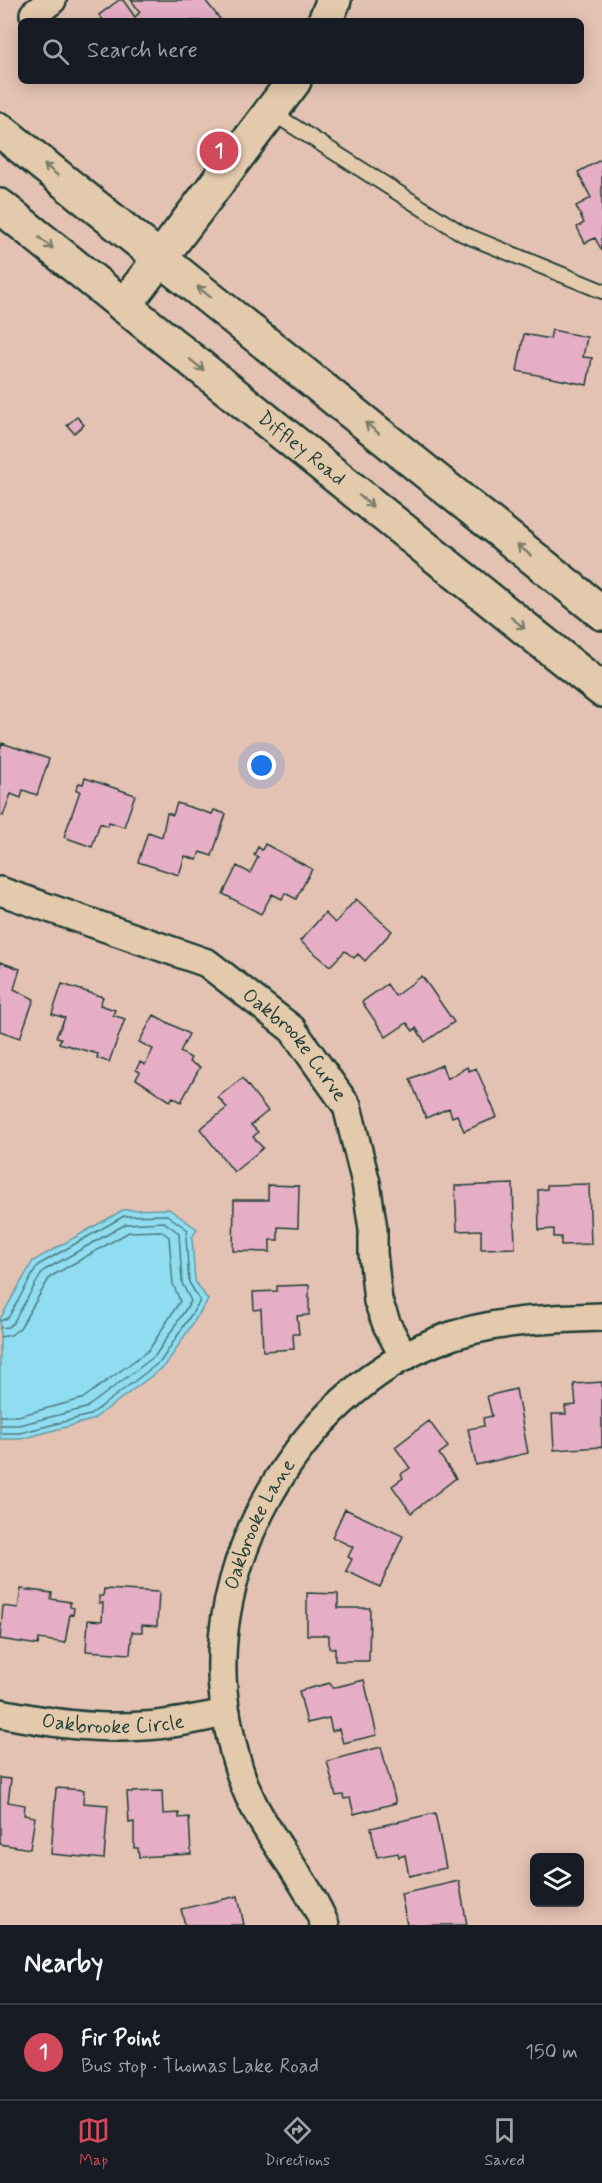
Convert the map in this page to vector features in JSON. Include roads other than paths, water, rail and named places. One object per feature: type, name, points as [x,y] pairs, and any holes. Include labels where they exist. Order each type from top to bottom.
[{"type":"main road","points":[[326,18],[334,0]]},
{"type":"main road","points":[[124,306],[292,84]]},
{"type":"main road","points":[[0,130],[602,613]]},
{"type":"main road","name":"Diffley Road","points":[[0,206],[602,690]]},
{"type":"street","name":"Oakbrooke Curve","points":[[0,891],[207,963],[292,1029],[347,1106],[366,1183],[373,1229],[378,1301],[387,1325],[404,1357]]},
{"type":"street","name":"Oakbrooke Lane","points":[[325,1925],[299,1875],[252,1803],[225,1713],[222,1665],[226,1617],[230,1593],[254,1526],[279,1477],[325,1417],[361,1385],[404,1357],[436,1342],[483,1327],[542,1319],[602,1317]]},
{"type":"street","name":"Oakbrooke Circle","points":[[0,1713],[57,1723],[115,1727],[144,1726],[225,1713]]},
{"type":"lane","points":[[271,112],[463,234],[602,291]]},
{"type":"water","points":[[169,1209],[197,1229],[192,1238],[195,1281],[208,1300],[165,1366],[92,1420],[21,1439],[0,1439],[0,1319],[33,1261],[123,1210]]},
{"type":"place","name":"Fir Point","points":[[219,151]]}]
